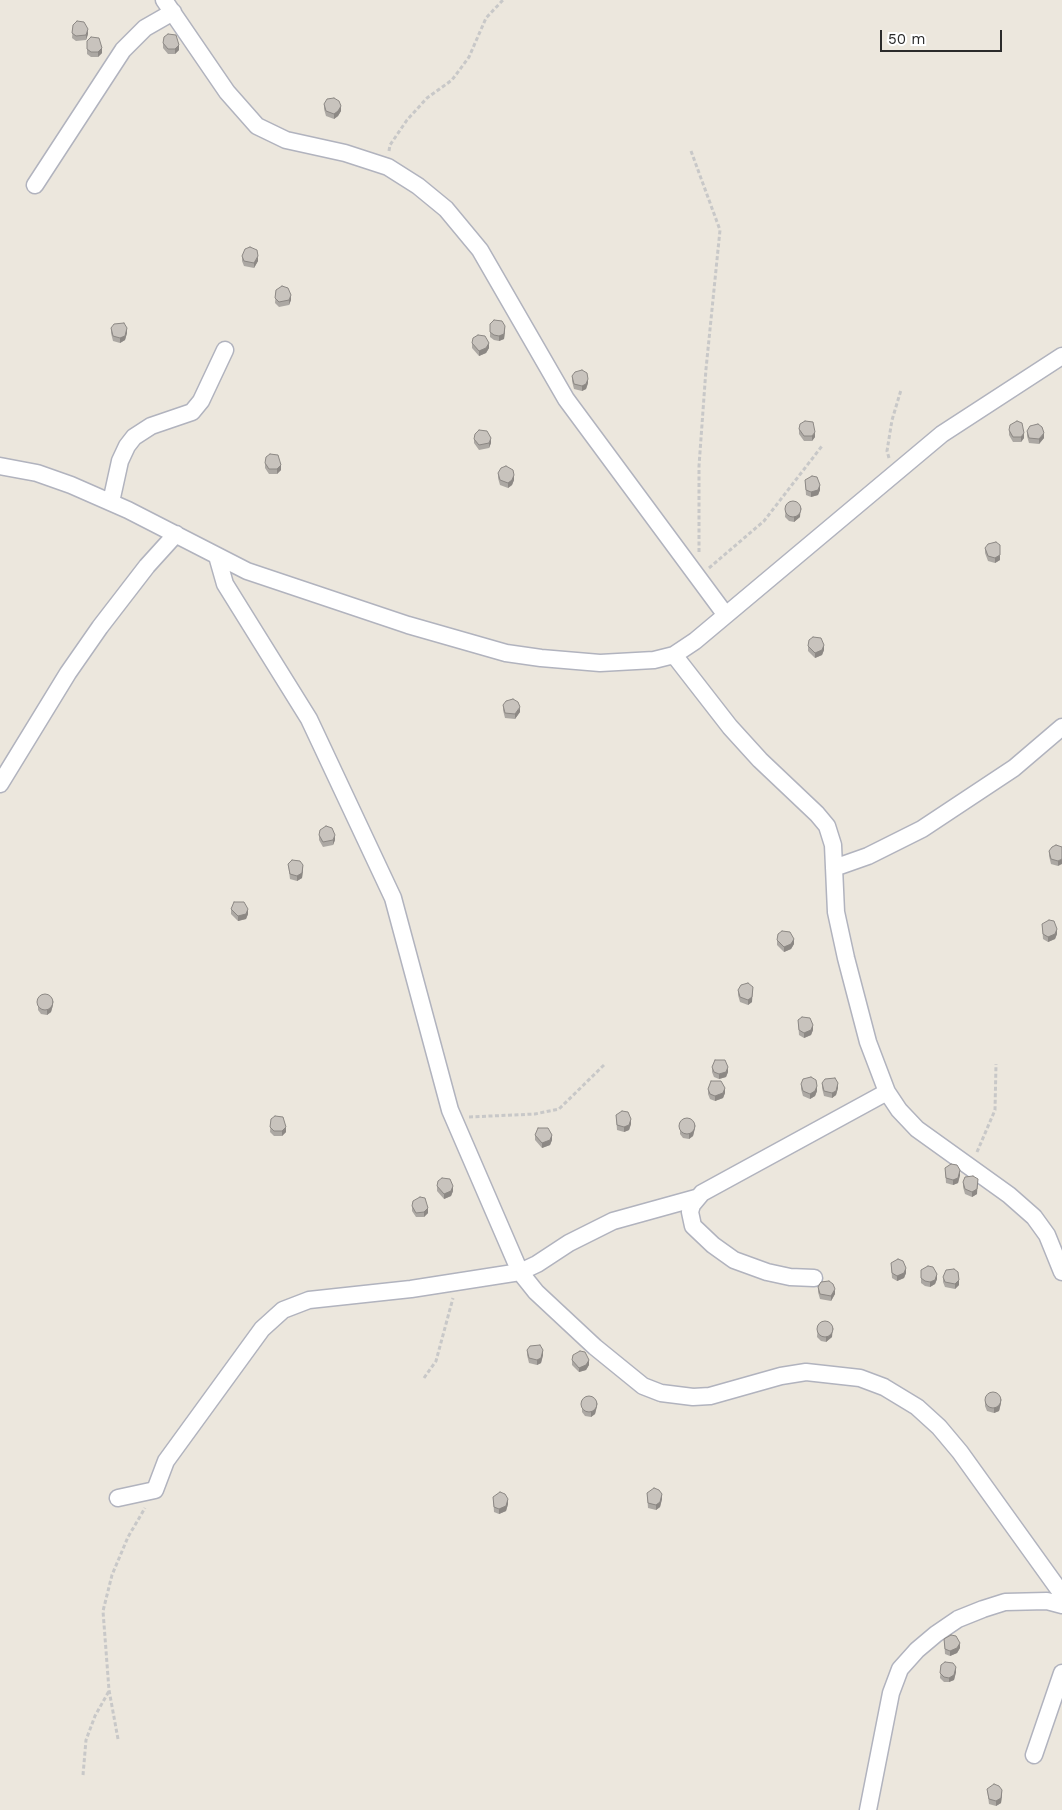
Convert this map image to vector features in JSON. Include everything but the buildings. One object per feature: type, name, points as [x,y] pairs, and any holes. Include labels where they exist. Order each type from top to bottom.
[{"type":"street","points":[[35,185],[123,50],[169,6],[227,92],[257,126],[286,140],[345,153],[388,167],[418,186],[446,209],[480,250],[566,399],[726,614]]},
{"type":"street","points":[[110,502],[120,461],[127,446],[134,437],[147,428],[192,412],[201,401],[225,350]]},
{"type":"street","points":[[0,466],[37,473],[71,484],[176,534],[247,571],[319,596],[506,653],[576,663],[654,660],[674,655],[695,641],[809,548],[892,474],[942,434],[1062,356]]},
{"type":"street","points":[[0,784],[94,634],[147,566],[176,534]]},
{"type":"street","points":[[217,556],[225,584],[309,719],[393,898],[440,1076],[454,1118],[520,1272],[536,1292],[595,1347],[643,1386],[661,1393],[693,1397],[710,1396],[781,1376],[806,1372],[860,1378],[884,1387],[917,1407],[939,1427],[960,1452],[1062,1594]]},
{"type":"street","points":[[674,655],[730,726],[760,760],[822,820],[831,836],[836,912],[846,958],[868,1042],[887,1092],[906,1119],[917,1129],[972,1166],[1034,1217],[1047,1235],[1062,1272]]},
{"type":"street","points":[[834,868],[868,856],[922,829],[1014,768],[1062,728]]},
{"type":"street","points":[[118,1498],[155,1490],[166,1461],[262,1329],[283,1310],[309,1300],[411,1289],[520,1272],[537,1264],[569,1243],[612,1222],[696,1198],[887,1092]]},
{"type":"street","points":[[696,1198],[690,1212],[693,1226],[713,1245],[734,1260],[774,1274],[814,1278]]},
{"type":"street","points":[[868,1810],[891,1693],[900,1669],[917,1650],[936,1634],[958,1620],[982,1609],[1005,1602],[1047,1601],[1062,1605]]},
{"type":"street","points":[[1034,1755],[1062,1672]]},
{"type":"path","points":[[388,167],[390,144],[407,120],[427,98],[452,80],[469,57],[486,18],[503,0]]},
{"type":"path","points":[[691,151],[720,230],[706,369],[700,466],[699,576]]},
{"type":"path","points":[[892,474],[887,451],[892,420],[901,390]]},
{"type":"path","points":[[699,576],[764,521],[822,446]]},
{"type":"path","points":[[454,1118],[535,1114],[560,1109],[605,1064]]},
{"type":"path","points":[[972,1166],[995,1110],[996,1064]]},
{"type":"path","points":[[424,1378],[436,1361],[451,1300],[464,1281]]},
{"type":"path","points":[[118,1739],[109,1690],[103,1610],[112,1575],[128,1537],[155,1490]]},
{"type":"path","points":[[83,1775],[86,1740],[95,1716],[109,1690]]}]
